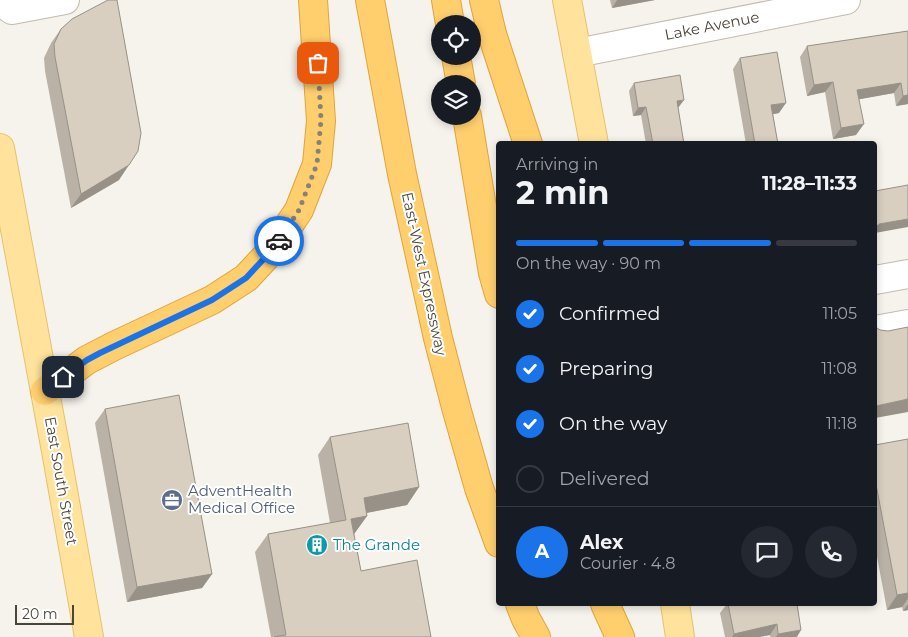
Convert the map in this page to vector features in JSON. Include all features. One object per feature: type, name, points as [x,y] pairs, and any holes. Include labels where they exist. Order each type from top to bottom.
[{"type":"highway","points":[[45,390],[87,360],[212,300],[246,278],[273,249],[299,210],[317,164],[321,120],[313,0]]},
{"type":"highway","name":"East-West Expressway","points":[[370,0],[402,174],[438,338],[479,488],[496,535]]},
{"type":"highway","points":[[446,0],[448,15]]},
{"type":"highway","points":[[484,0],[492,34],[527,141]]},
{"type":"highway","points":[[468,125],[496,284]]},
{"type":"main road","points":[[567,0],[593,141]]},
{"type":"main road","name":"East South Street","points":[[1,162],[45,390],[89,637]]},
{"type":"main road","points":[[675,606],[680,637]]},
{"type":"street","points":[[0,1],[12,10],[65,0]]},
{"type":"street","name":"Lake Avenue","points":[[577,53],[846,0]]},
{"type":"street","points":[[877,280],[908,274]]},
{"type":"street","points":[[877,330],[908,324]]},
{"type":"building","points":[[108,0],[117,0],[141,133],[138,151],[129,165],[81,194],[54,44],[61,29],[72,19]]},
{"type":"building","points":[[908,31],[908,95],[903,96],[901,83],[857,90],[864,124],[841,128],[833,82],[814,85],[807,46]]},
{"type":"building","points":[[777,52],[786,103],[771,105],[777,141],[754,141],[740,58]]},
{"type":"building","points":[[680,75],[684,100],[677,101],[684,141],[652,141],[646,107],[638,108],[634,83]]},
{"type":"building","points":[[908,185],[908,219],[877,226],[877,191]]},
{"type":"building","points":[[908,327],[908,399],[877,406],[877,328],[888,331]]},
{"type":"building","points":[[179,395],[212,574],[137,587],[105,409]]},
{"type":"building","points":[[408,423],[419,487],[364,498],[367,516],[351,519],[361,571],[417,560],[431,637],[274,637],[286,635],[268,534],[346,520],[330,437]]},
{"type":"building","points":[[908,439],[908,593],[897,595],[877,490],[877,445]]},
{"type":"building","points":[[728,606],[797,606],[801,630],[778,634],[777,624],[734,634]]},
{"type":"way so far","points":[[279,241],[299,210],[317,164],[321,120],[318,63]]},
{"type":"place","name":"AdventHealth Medical Office","points":[[172,500]]},
{"type":"place","name":"The Grande","points":[[317,545]]},
{"type":"route","points":[[63,377],[100,353],[212,300],[246,278],[279,241]]}]
